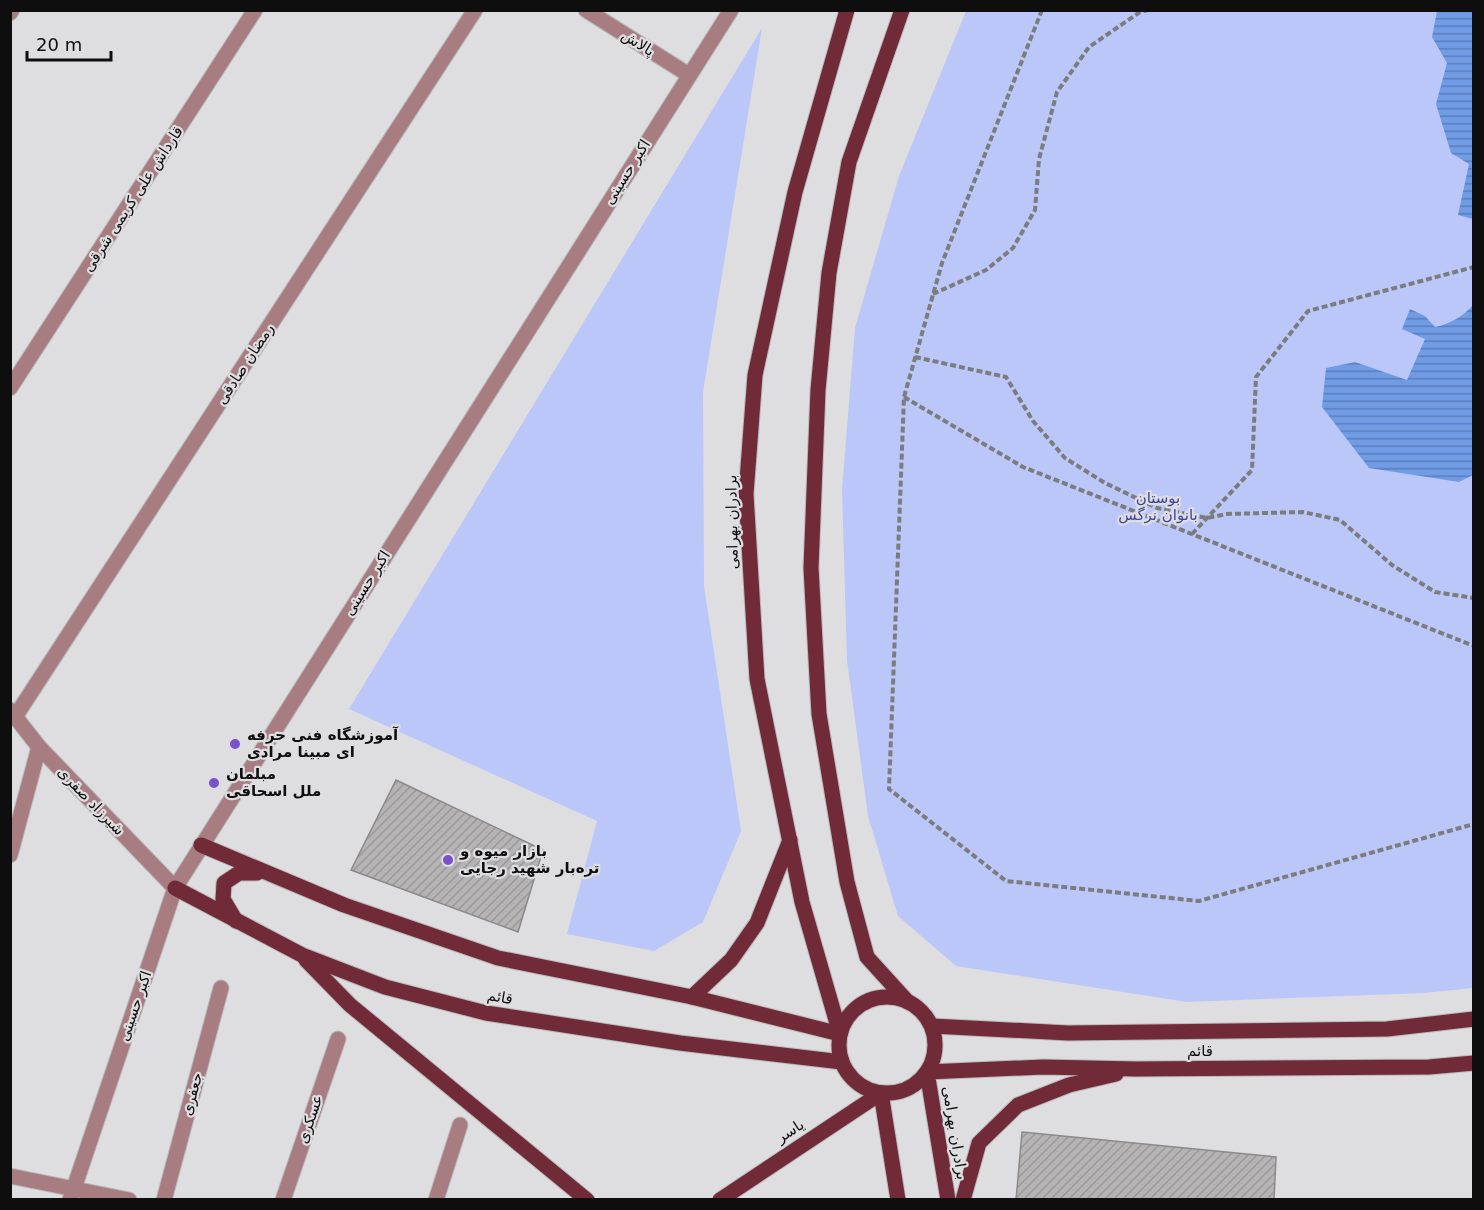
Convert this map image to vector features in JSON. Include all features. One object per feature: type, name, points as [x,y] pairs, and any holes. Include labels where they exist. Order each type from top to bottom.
[{"type":"main road","name":"برادران بهرامی","points":[[840,1034],[802,902],[757,679],[746,494],[755,375],[795,192],[847,10]]},
{"type":"main road","points":[[902,10],[849,162],[829,273],[818,390],[811,568],[819,714],[847,882],[867,957],[907,1001]]},
{"type":"main road","points":[[692,997],[732,960],[757,923],[790,840]]},
{"type":"main road","points":[[201,845],[344,905],[498,958],[692,997],[840,1034]]},
{"type":"main road","points":[[236,921],[223,899],[224,883],[238,873],[266,873]]},
{"type":"main road","name":"قائم","points":[[175,888],[302,955],[385,987],[486,1013],[680,1043],[842,1062]]},
{"type":"main road","points":[[302,955],[350,1005],[587,1200]]},
{"type":"main road","points":[[894,997],[907,1001],[917,1007],[932,1026],[936,1042],[934,1058],[918,1083],[907,1090],[894,1094],[868,1090],[848,1074],[842,1062],[839,1048],[840,1034],[846,1021],[866,1002],[894,997]]},
{"type":"main road","name":"قائم","points":[[932,1026],[1068,1033],[1387,1029],[1473,1019]]},
{"type":"main road","name":"قائم","points":[[927,1072],[1043,1067],[1136,1069],[1429,1067],[1473,1063]]},
{"type":"main road","points":[[963,1200],[979,1143],[1018,1106],[1069,1085],[1136,1069]]},
{"type":"main road","name":"برادران بهرامی","points":[[927,1072],[948,1200]]},
{"type":"main road","points":[[881,1093],[898,1200]]},
{"type":"main road","name":"یاسر","points":[[720,1200],[881,1093]]},
{"type":"street","name":"قارداش علی کریمی شرقی","points":[[10,388],[255,10]]},
{"type":"street","name":"رمضان صادقی","points":[[13,713],[475,10]]},
{"type":"street","name":"پالاش","points":[[586,10],[689,75]]},
{"type":"street","name":"اکبر حسینی","points":[[72,1194],[175,888],[731,10]]},
{"type":"street","name":"شیرزاد صفری","points":[[13,713],[39,747],[175,888]]},
{"type":"street","points":[[10,855],[39,747]]},
{"type":"street","name":"جعفری","points":[[164,1200],[221,988]]},
{"type":"street","name":"عسکری","points":[[282,1200],[338,1040]]},
{"type":"street","points":[[436,1200],[460,1125]]},
{"type":"street","points":[[10,1176],[72,1194],[129,1200]]},
{"type":"path","points":[[1042,10],[942,263],[904,398],[889,789],[1006,881],[1199,901],[1473,824]]},
{"type":"path","points":[[933,294],[986,270],[1013,248],[1035,210],[1039,159],[1057,92],[1089,47],[1140,12],[1148,10]]},
{"type":"path","points":[[1266,10],[1326,10]]},
{"type":"path","points":[[1192,534],[1252,470],[1256,377],[1308,311],[1473,267]]},
{"type":"path","points":[[915,357],[1006,377],[1033,421],[1065,458],[1105,483],[1157,508],[1207,518],[1227,514],[1304,512],[1340,520],[1392,565],[1436,592],[1473,598]]},
{"type":"path","points":[[904,398],[1023,467],[1473,646]]},
{"type":"green space","name":"بوستان بانوان نرگس","points":[[966,11],[1473,11],[1473,988],[1424,993],[1187,1002],[956,966],[898,916],[868,816],[847,660],[842,490],[855,328],[899,176]]},
{"type":"green space","points":[[762,28],[703,392],[704,586],[741,831],[703,922],[654,951],[567,934],[597,821],[349,709]]},
{"type":"shaded area","points":[[1437,11],[1473,11],[1473,219],[1458,215],[1469,164],[1451,153],[1436,104],[1447,63],[1432,37]]},
{"type":"shaded area","points":[[1473,305],[1473,475],[1459,482],[1369,468],[1322,407],[1326,368],[1355,362],[1407,380],[1425,339],[1402,329],[1410,309],[1425,316],[1435,327],[1456,319]]},
{"type":"building","name":"بازار میوه و تره‌بار شهید رجایی","points":[[396,780],[543,850],[518,932],[351,870]]},
{"type":"building","points":[[1022,1132],[1276,1157],[1274,1200],[1016,1200]]},
{"type":"place","name":"آموزشگاه فنی حرفه ای مبینا مرادی","points":[[235,744]]},
{"type":"place","name":"مبلمان ملل اسحاقی","points":[[214,783]]},
{"type":"place","name":"بازار میوه و تره‌بار شهید رجایی","points":[[448,860]]}]
